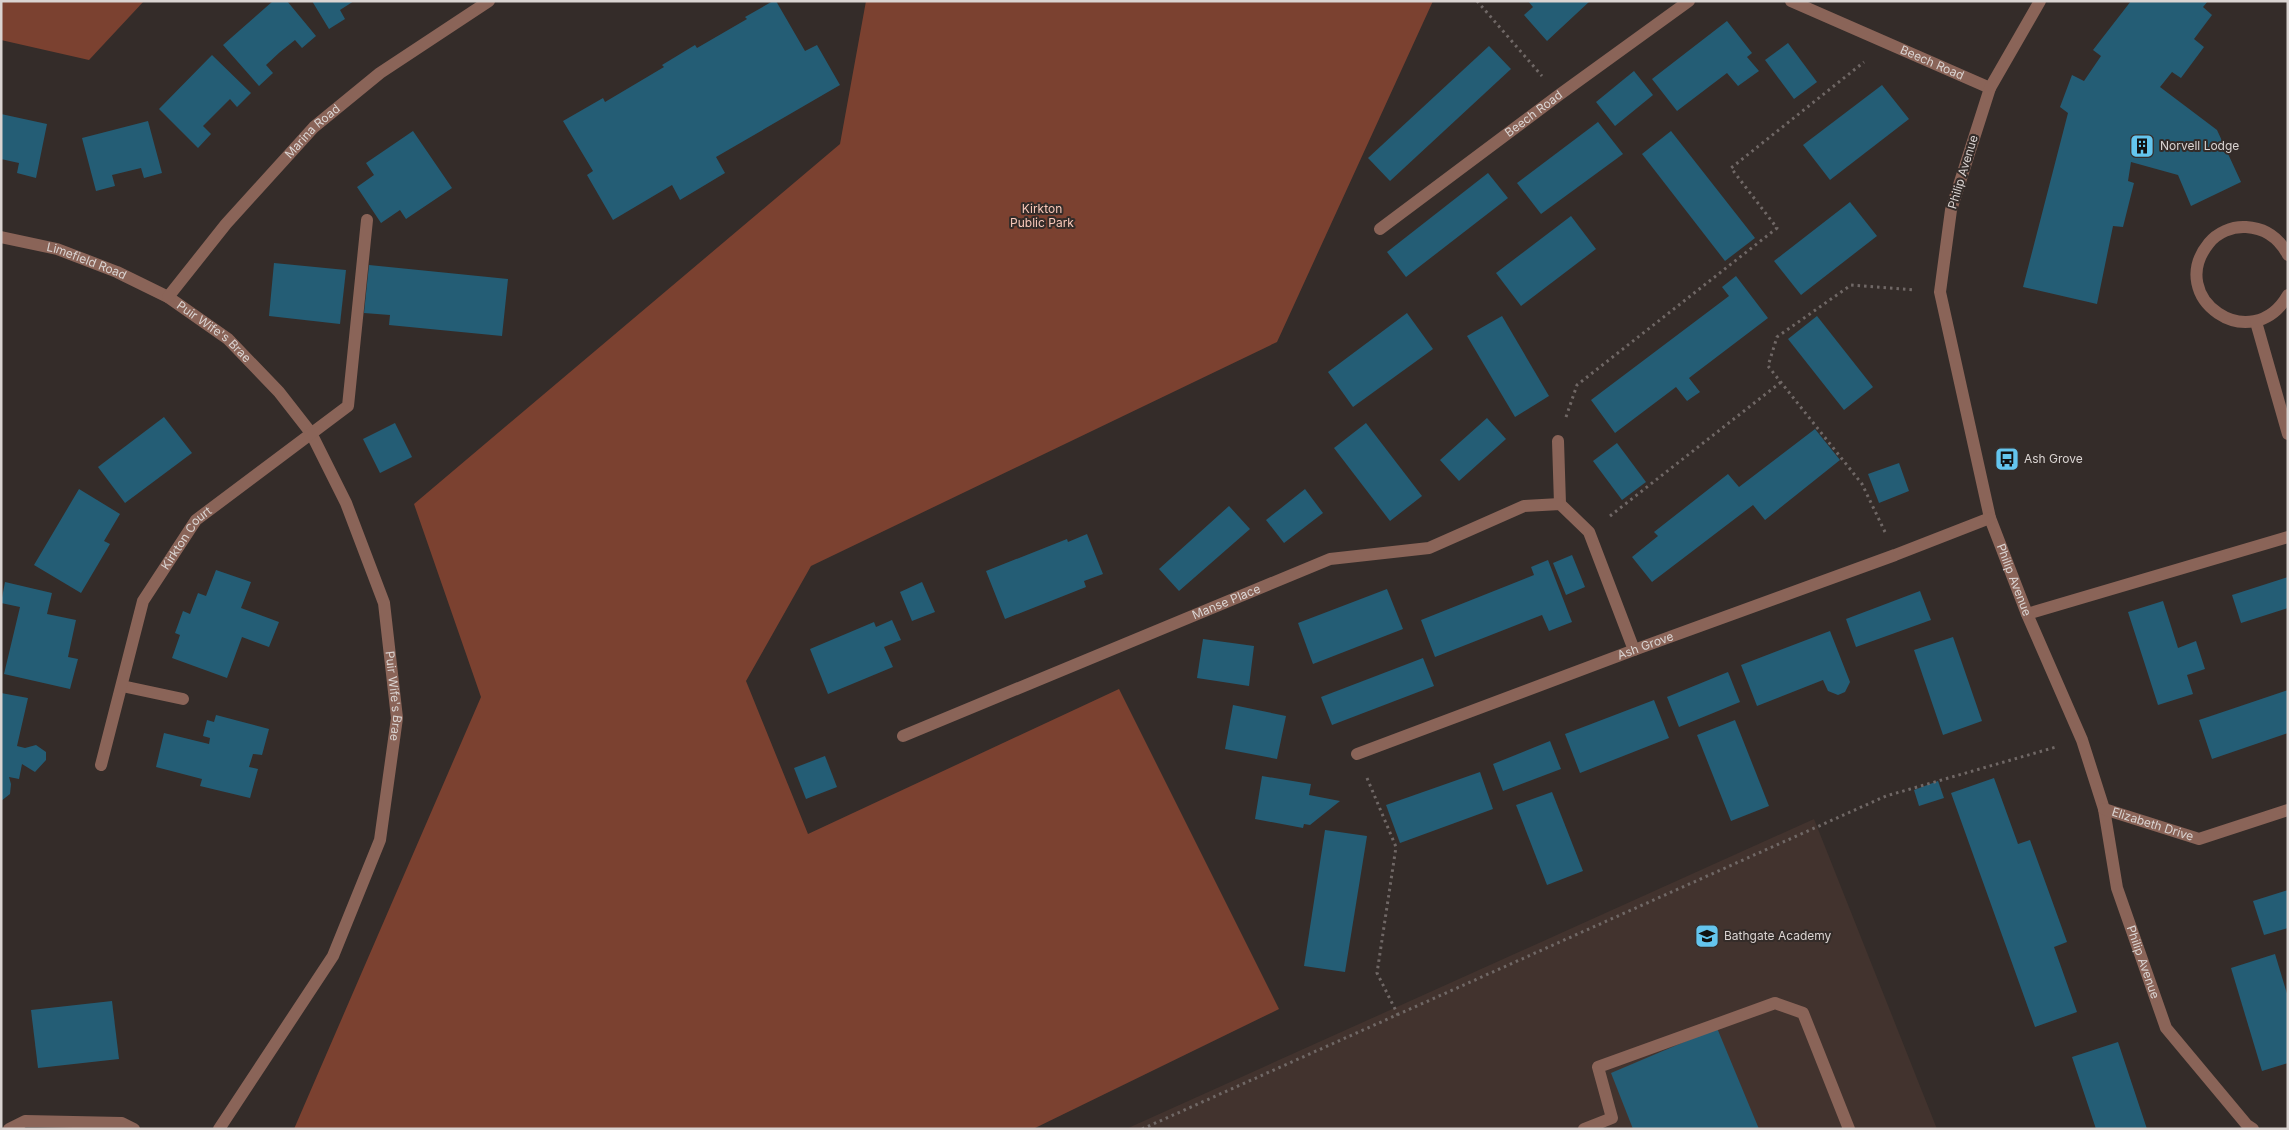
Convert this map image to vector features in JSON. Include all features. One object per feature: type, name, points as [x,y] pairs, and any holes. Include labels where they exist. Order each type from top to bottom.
[{"type":"street","name":"Marina Road","points":[[168,297],[226,224],[314,127],[380,73],[489,1]]},
{"type":"street","name":"Beech Road","points":[[1380,229],[1559,95],[1690,1]]},
{"type":"street","name":"Beech Road","points":[[1791,1],[1990,88]]},
{"type":"street","name":"Philip Avenue","points":[[2040,1],[1990,88],[1951,210],[1940,292],[1990,518],[2027,614],[2082,740],[2104,809],[2117,888],[2166,1028],[2247,1125],[2253,1129]]},
{"type":"street","name":"Kirkton Court","points":[[102,765],[144,601],[196,520],[348,406],[367,220]]},
{"type":"street","points":[[2288,255],[2284,247],[2272,235],[2258,228],[2243,226],[2227,230],[2213,238],[2203,250],[2197,265],[2197,282],[2202,297],[2211,310],[2224,318],[2240,323],[2256,322],[2271,316],[2288,296]]},
{"type":"street","name":"Limefield Road","points":[[1,237],[57,249],[118,272],[168,297]]},
{"type":"street","name":"Puir Wife's Brae","points":[[168,297],[228,339],[279,392],[311,433],[346,503],[384,603],[397,718],[380,840],[333,956],[219,1129]]},
{"type":"street","points":[[2256,322],[2288,434]]},
{"type":"street","points":[[1558,441],[1560,504],[1590,532],[1634,650]]},
{"type":"street","name":"Manse Place","points":[[903,736],[1330,559],[1429,548],[1524,506],[1560,504]]},
{"type":"street","name":"Ash Grove","points":[[1357,754],[1990,518]]},
{"type":"street","points":[[2027,614],[2288,537]]},
{"type":"street","points":[[122,686],[183,699]]},
{"type":"street","name":"Elizabeth Drive","points":[[2104,809],[2199,839],[2288,810]]},
{"type":"street","points":[[1584,1129],[1612,1118],[1598,1067],[1775,1003],[1803,1013],[1849,1129]]},
{"type":"street","points":[[9,1129],[25,1121],[122,1123],[134,1129]]},
{"type":"path","points":[[1477,1],[1526,59]]},
{"type":"path","points":[[1558,441],[1577,386],[1777,228],[1731,168],[1888,43]]},
{"type":"path","points":[[1895,555],[1862,484],[1768,366],[1777,337],[1851,285],[1940,292]]},
{"type":"path","points":[[1590,532],[1781,382]]},
{"type":"path","points":[[1142,1129],[1886,796],[2082,740]]},
{"type":"path","points":[[1357,754],[1396,847],[1377,973],[1398,1014]]},
{"type":"shaded area","name":"Bathgate Academy","points":[[1814,819],[1937,1129],[1126,1129]]},
{"type":"green space","points":[[1,1],[144,1],[89,60],[1,40]]},
{"type":"green space","name":"Kirkton Public Park","points":[[866,1],[1433,1],[1277,342],[811,566],[746,681],[808,834],[1119,689],[1279,1009],[1033,1129],[294,1129],[481,697],[414,504],[840,144]]},
{"type":"building","points":[[273,1],[287,1],[316,36],[302,48],[295,40],[280,52],[266,65],[273,73],[259,86],[223,45]]},
{"type":"building","points":[[312,1],[354,1],[340,10],[345,19],[329,29]]},
{"type":"building","points":[[776,1],[805,51],[817,45],[840,85],[716,157],[725,173],[680,200],[672,185],[613,220],[587,175],[593,171],[563,121],[603,98],[605,102],[664,67],[662,65],[695,45],[697,48],[747,19],[745,17]]},
{"type":"building","points":[[1528,1],[1590,1],[1547,41],[1524,15],[1533,7]]},
{"type":"building","name":"Norvell Lodge","points":[[2131,1],[2208,1],[2203,7],[2212,15],[2194,39],[2204,47],[2181,78],[2172,72],[2160,87],[2217,130],[2241,182],[2191,206],[2178,175],[2131,162],[2128,181],[2134,183],[2123,227],[2113,226],[2097,304],[2023,287],[2068,113],[2060,107],[2072,75],[2084,81],[2101,56],[2093,50]]},
{"type":"building","points":[[1727,21],[1752,53],[1747,57],[1759,71],[1738,86],[1727,73],[1677,111],[1652,79]]},
{"type":"building","points":[[1788,43],[1817,82],[1794,99],[1765,60]]},
{"type":"building","points":[[1489,46],[1511,69],[1390,181],[1368,158]]},
{"type":"building","points":[[212,55],[251,93],[237,107],[230,99],[203,126],[211,134],[198,148],[159,109]]},
{"type":"building","points":[[1634,71],[1653,95],[1615,126],[1596,102]]},
{"type":"building","points":[[1882,85],[1909,119],[1830,180],[1803,145]]},
{"type":"building","points":[[1,114],[47,124],[36,178],[17,173],[19,163],[1,159]]},
{"type":"building","points":[[148,121],[162,173],[144,178],[141,168],[112,175],[115,186],[96,191],[82,138]]},
{"type":"building","points":[[1598,122],[1623,154],[1541,214],[1517,183]]},
{"type":"building","points":[[413,131],[452,188],[406,219],[400,210],[381,223],[357,187],[374,175],[366,163]]},
{"type":"building","points":[[1671,131],[1755,238],[1725,261],[1642,154]]},
{"type":"building","points":[[1488,173],[1508,198],[1406,277],[1387,252]]},
{"type":"building","points":[[1850,202],[1877,236],[1801,295],[1774,261]]},
{"type":"building","points":[[1571,216],[1596,249],[1521,306],[1496,273]]},
{"type":"building","points":[[274,263],[346,270],[340,324],[269,316]]},
{"type":"building","points":[[369,265],[508,279],[502,336],[389,325],[390,315],[364,313]]},
{"type":"building","points":[[1736,276],[1768,318],[1689,378],[1700,392],[1687,401],[1676,387],[1615,433],[1591,400],[1729,296],[1722,287]]},
{"type":"building","points":[[1407,313],[1433,349],[1353,407],[1328,372]]},
{"type":"building","points":[[1502,316],[1549,396],[1515,417],[1467,336]]},
{"type":"building","points":[[1817,316],[1873,387],[1844,410],[1788,339]]},
{"type":"building","points":[[164,417],[192,453],[125,503],[98,467]]},
{"type":"building","points":[[1487,418],[1506,439],[1459,481],[1440,460]]},
{"type":"building","points":[[395,423],[412,457],[380,473],[363,439]]},
{"type":"building","points":[[1366,423],[1422,496],[1390,521],[1334,448]]},
{"type":"building","points":[[1815,429],[1840,460],[1765,520],[1753,505],[1652,582],[1632,557],[1658,536],[1654,532],[1728,474],[1739,487]]},
{"type":"building","points":[[1617,443],[1646,482],[1622,500],[1593,461]]},
{"type":"building","points":[[1899,463],[1909,491],[1879,503],[1868,474]]},
{"type":"building","points":[[79,489],[120,514],[104,541],[110,544],[81,593],[34,565]]},
{"type":"building","points":[[1305,489],[1323,513],[1284,543],[1266,520]]},
{"type":"building","points":[[1229,506],[1250,529],[1179,591],[1159,569]]},
{"type":"building","points":[[1087,534],[1103,574],[1084,581],[1086,587],[1005,619],[986,571],[1067,539],[1068,542]]},
{"type":"building","points":[[1572,555],[1585,587],[1566,595],[1553,563]]},
{"type":"building","points":[[1548,560],[1572,622],[1549,631],[1542,615],[1435,657],[1421,620],[1534,575],[1531,567]]},
{"type":"building","points":[[216,570],[251,582],[241,608],[279,622],[269,647],[242,637],[227,678],[172,658],[180,635],[175,633],[183,611],[190,614],[198,593],[206,596]]},
{"type":"building","points":[[2288,577],[2288,608],[2241,623],[2232,595]]},
{"type":"building","points":[[5,582],[52,593],[47,614],[76,620],[68,657],[78,659],[70,689],[4,674],[20,607],[1,603]]},
{"type":"building","points":[[922,582],[935,612],[912,621],[900,592]]},
{"type":"building","points":[[1387,589],[1403,629],[1313,664],[1298,623]]},
{"type":"building","points":[[1920,591],[1931,620],[1856,647],[1846,619]]},
{"type":"building","points":[[2163,601],[2178,648],[2196,641],[2205,669],[2187,675],[2193,694],[2158,705],[2128,612]]},
{"type":"building","points":[[892,620],[901,640],[884,647],[893,667],[828,694],[810,649],[874,622],[876,627]]},
{"type":"building","points":[[1830,631],[1850,682],[1845,692],[1838,695],[1828,691],[1823,680],[1757,706],[1741,665]]},
{"type":"building","points":[[1953,637],[1982,721],[1943,735],[1914,650]]},
{"type":"building","points":[[1203,639],[1254,646],[1249,686],[1197,678]]},
{"type":"building","points":[[1423,658],[1434,686],[1332,725],[1321,697]]},
{"type":"building","points":[[1728,672],[1740,702],[1679,727],[1667,697]]},
{"type":"building","points":[[2288,690],[2288,733],[2212,759],[2199,720]]},
{"type":"building","points":[[1,693],[28,698],[17,746],[25,748],[36,745],[46,752],[46,760],[35,772],[22,764],[19,779],[9,777],[11,784],[10,794],[1,801]]},
{"type":"building","points":[[1654,700],[1669,738],[1580,773],[1565,734]]},
{"type":"building","points":[[1233,705],[1286,716],[1277,759],[1225,749]]},
{"type":"building","points":[[216,715],[269,729],[262,755],[253,754],[249,767],[258,769],[250,798],[200,786],[202,779],[156,767],[164,733],[209,744],[210,738],[203,736],[207,720],[214,722]]},
{"type":"building","points":[[1735,720],[1769,806],[1731,821],[1697,735]]},
{"type":"building","points":[[1550,741],[1561,769],[1503,791],[1493,764]]},
{"type":"building","points":[[825,756],[837,787],[806,799],[794,768]]},
{"type":"building","points":[[1480,772],[1493,809],[1400,843],[1386,805]]},
{"type":"building","points":[[1262,776],[1311,784],[1309,795],[1340,801],[1310,825],[1304,824],[1303,828],[1255,819]]},
{"type":"building","points":[[1994,778],[2018,844],[2030,840],[2067,942],[2054,947],[2077,1012],[2035,1027],[1951,793]]},
{"type":"building","points":[[1938,781],[1944,798],[1919,806],[1914,790]]},
{"type":"building","points":[[1552,792],[1583,871],[1547,885],[1516,805]]},
{"type":"building","points":[[1325,830],[1367,836],[1345,972],[1304,966]]},
{"type":"building","points":[[2288,890],[2288,928],[2264,935],[2253,901]]},
{"type":"building","points":[[2275,954],[2288,997],[2288,1063],[2262,1071],[2231,968]]},
{"type":"building","points":[[112,1001],[119,1059],[38,1068],[31,1010]]},
{"type":"building","points":[[1717,1028],[1759,1129],[1633,1129],[1611,1073]]},
{"type":"building","points":[[2118,1042],[2147,1129],[2096,1129],[2072,1057]]},
{"type":"place","name":"Norvell Lodge","points":[[2142,146]]},
{"type":"place","name":"Ash Grove","points":[[2007,459]]},
{"type":"place","name":"Bathgate Academy","points":[[1707,936]]}]
